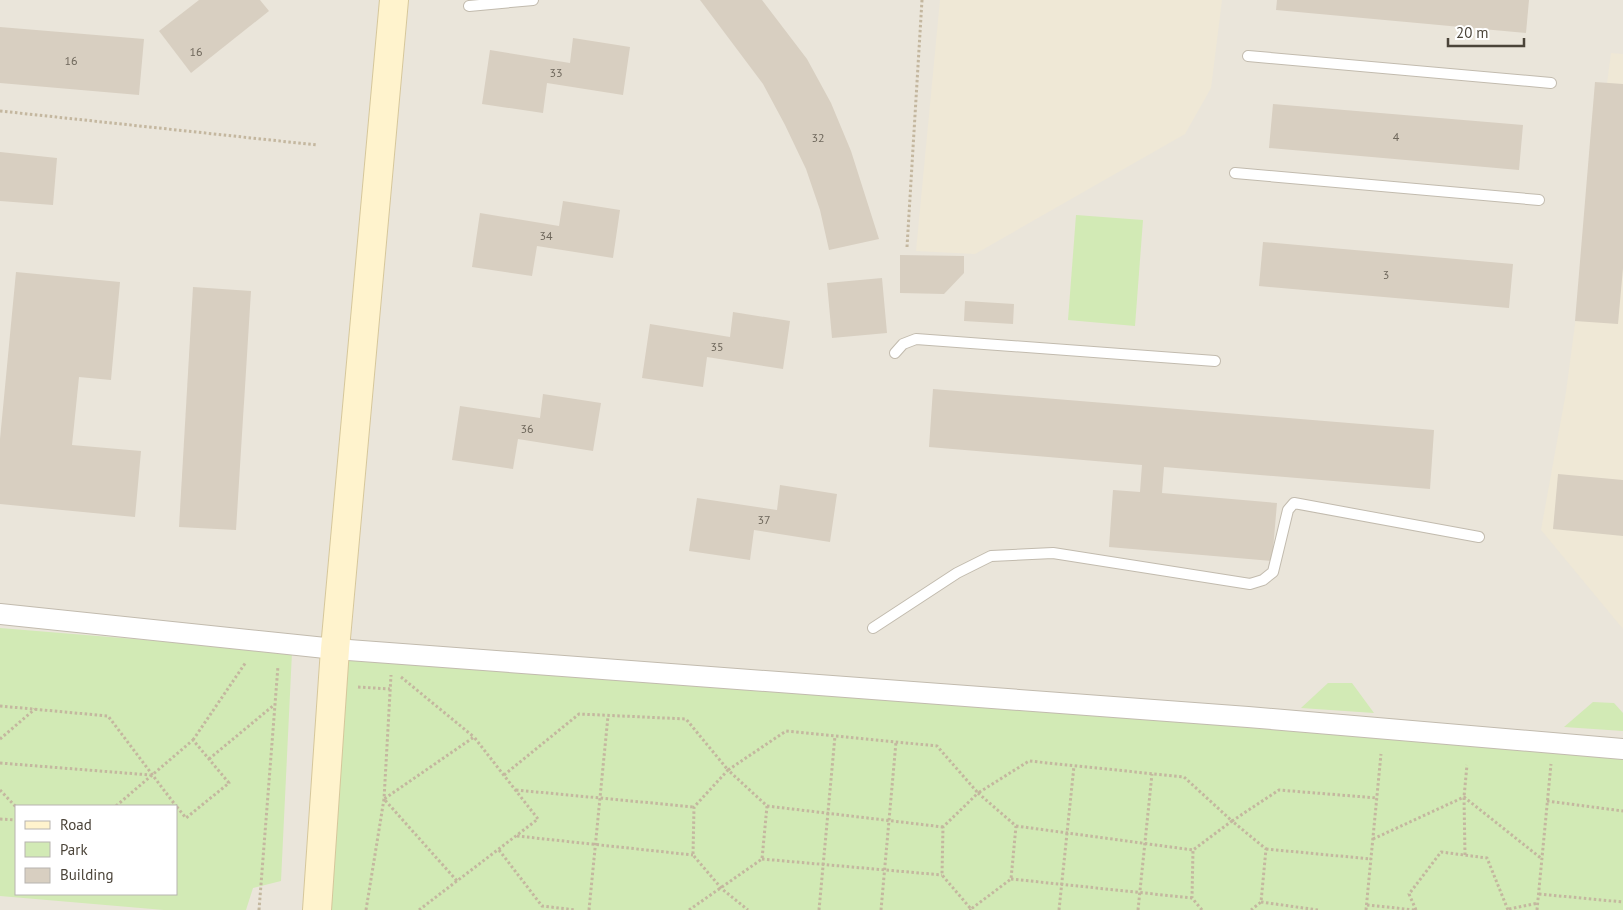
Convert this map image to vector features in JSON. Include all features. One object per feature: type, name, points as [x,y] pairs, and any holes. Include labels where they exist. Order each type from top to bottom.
[{"type":"street","points":[[317,910],[335,649],[394,0]]},
{"type":"street","points":[[0,614],[335,649],[1267,718],[1623,749]]},
{"type":"lane","points":[[469,6],[533,0]]},
{"type":"lane","points":[[1248,56],[1551,83]]},
{"type":"lane","points":[[1235,173],[1539,200]]},
{"type":"lane","points":[[895,353],[903,344],[916,339],[1215,362]]},
{"type":"lane","points":[[873,628],[957,573],[990,556],[1053,554],[1250,584],[1262,580],[1274,572],[1288,510],[1294,502],[1479,537]]},
{"type":"path","points":[[907,247],[922,0]]},
{"type":"path","points":[[0,111],[316,145]]},
{"type":"path","points":[[259,910],[278,660]]},
{"type":"path","points":[[117,805],[193,740],[247,661]]},
{"type":"path","points":[[366,910],[384,799],[391,668],[474,737],[538,819],[419,910]]},
{"type":"path","points":[[355,686],[390,689]]},
{"type":"path","points":[[209,759],[275,705]]},
{"type":"path","points":[[0,706],[108,716],[175,805]]},
{"type":"path","points":[[0,739],[35,709]]},
{"type":"path","points":[[504,775],[578,714],[686,719],[728,770],[767,806],[944,827]]},
{"type":"path","points":[[589,910],[608,716]]},
{"type":"path","points":[[748,910],[722,889],[693,855],[694,807],[728,770],[786,731],[937,746],[978,793],[1016,826],[1193,850],[1279,790],[1377,798]]},
{"type":"path","points":[[819,910],[835,736]]},
{"type":"path","points":[[384,799],[474,737]]},
{"type":"path","points":[[178,808],[186,818],[229,783],[193,740]]},
{"type":"path","points":[[881,910],[896,742]]},
{"type":"path","points":[[1366,910],[1381,754]]},
{"type":"path","points":[[1192,898],[1011,879],[971,910],[942,875],[944,827],[978,793],[1029,761],[1184,777],[1266,849],[1371,859]]},
{"type":"path","points":[[0,763],[151,775]]},
{"type":"path","points":[[1537,910],[1551,764]]},
{"type":"path","points":[[1465,855],[1464,797],[1467,765]]},
{"type":"path","points":[[1059,910],[1074,766]]},
{"type":"path","points":[[1138,910],[1152,774]]},
{"type":"path","points":[[0,790],[15,807]]},
{"type":"path","points":[[516,790],[694,807]]},
{"type":"path","points":[[1373,839],[1464,797]]},
{"type":"path","points":[[1464,797],[1542,859]]},
{"type":"path","points":[[384,799],[458,882]]},
{"type":"path","points":[[1547,801],[1623,811]]},
{"type":"path","points":[[169,805],[173,802]]},
{"type":"path","points":[[762,859],[767,806]]},
{"type":"path","points":[[0,819],[15,820]]},
{"type":"path","points":[[1011,879],[1016,826]]},
{"type":"path","points":[[517,836],[693,855]]},
{"type":"path","points":[[1251,910],[1261,902],[1266,849]]},
{"type":"path","points":[[498,850],[542,906],[576,910]]},
{"type":"path","points":[[1193,850],[1192,898],[1202,910]]},
{"type":"path","points":[[1367,905],[1416,910],[1409,894],[1441,852],[1487,858],[1508,910],[1538,903]]},
{"type":"path","points":[[689,910],[722,889],[762,859],[942,875]]},
{"type":"path","points":[[1539,894],[1623,902]]},
{"type":"path","points":[[1261,902],[1318,910]]},
{"type":"shaded area","points":[[0,0],[1623,0],[1623,910],[0,910]]},
{"type":"shaded area","points":[[940,0],[1222,0],[1211,88],[1185,134],[975,254],[916,251]]},
{"type":"shaded area","points":[[1611,53],[1623,54],[1623,629],[1541,530],[1566,392]]},
{"type":"green space","points":[[1076,215],[1143,220],[1135,326],[1068,320]]},
{"type":"green space","points":[[0,628],[292,652],[281,881],[253,888],[246,910],[164,910],[0,896]]},
{"type":"green space","points":[[335,649],[1623,749],[1623,910],[317,910]]},
{"type":"green space","points":[[1328,683],[1352,683],[1374,713],[1301,708]]},
{"type":"green space","points":[[1593,702],[1614,703],[1623,713],[1623,731],[1564,727]]},
{"type":"building","points":[[199,0],[260,0],[269,11],[191,73],[159,31]]},
{"type":"building","points":[[700,0],[762,0],[807,59],[831,103],[851,151],[879,239],[829,250],[820,210],[806,169],[785,125],[763,84]]},
{"type":"building","points":[[1277,0],[1529,0],[1526,33],[1276,10]]},
{"type":"building","points":[[0,27],[144,39],[139,95],[0,83]]},
{"type":"building","points":[[573,38],[630,47],[623,95],[547,83],[543,113],[482,104],[490,50],[570,63]]},
{"type":"building","points":[[1595,82],[1623,84],[1623,268],[1618,324],[1575,321]]},
{"type":"building","points":[[1273,104],[1523,125],[1519,170],[1269,148]]},
{"type":"building","points":[[0,152],[57,158],[53,205],[0,201]]},
{"type":"building","points":[[563,201],[620,210],[613,258],[537,246],[532,276],[472,267],[480,213],[559,226]]},
{"type":"building","points":[[1263,242],[1513,264],[1509,308],[1259,286]]},
{"type":"building","points":[[900,255],[964,256],[964,273],[944,294],[900,293]]},
{"type":"building","points":[[16,272],[120,282],[111,380],[79,377],[72,445],[141,451],[135,517],[0,504],[0,439]]},
{"type":"building","points":[[882,278],[887,333],[832,338],[827,283]]},
{"type":"building","points":[[193,287],[251,291],[236,530],[179,527]]},
{"type":"building","points":[[965,301],[1014,304],[1013,324],[964,321]]},
{"type":"building","points":[[733,312],[790,321],[783,369],[707,357],[703,387],[642,378],[650,324],[730,337]]},
{"type":"building","points":[[933,389],[1434,430],[1430,489],[1164,467],[1162,493],[1277,503],[1272,561],[1109,547],[1113,490],[1140,492],[1142,465],[929,447]]},
{"type":"building","points":[[543,394],[601,403],[593,451],[518,439],[513,469],[452,460],[460,406],[540,418]]},
{"type":"building","points":[[1558,474],[1623,480],[1623,536],[1553,529]]},
{"type":"building","points":[[780,485],[837,494],[830,542],[754,530],[750,560],[689,551],[697,498],[777,510]]}]
